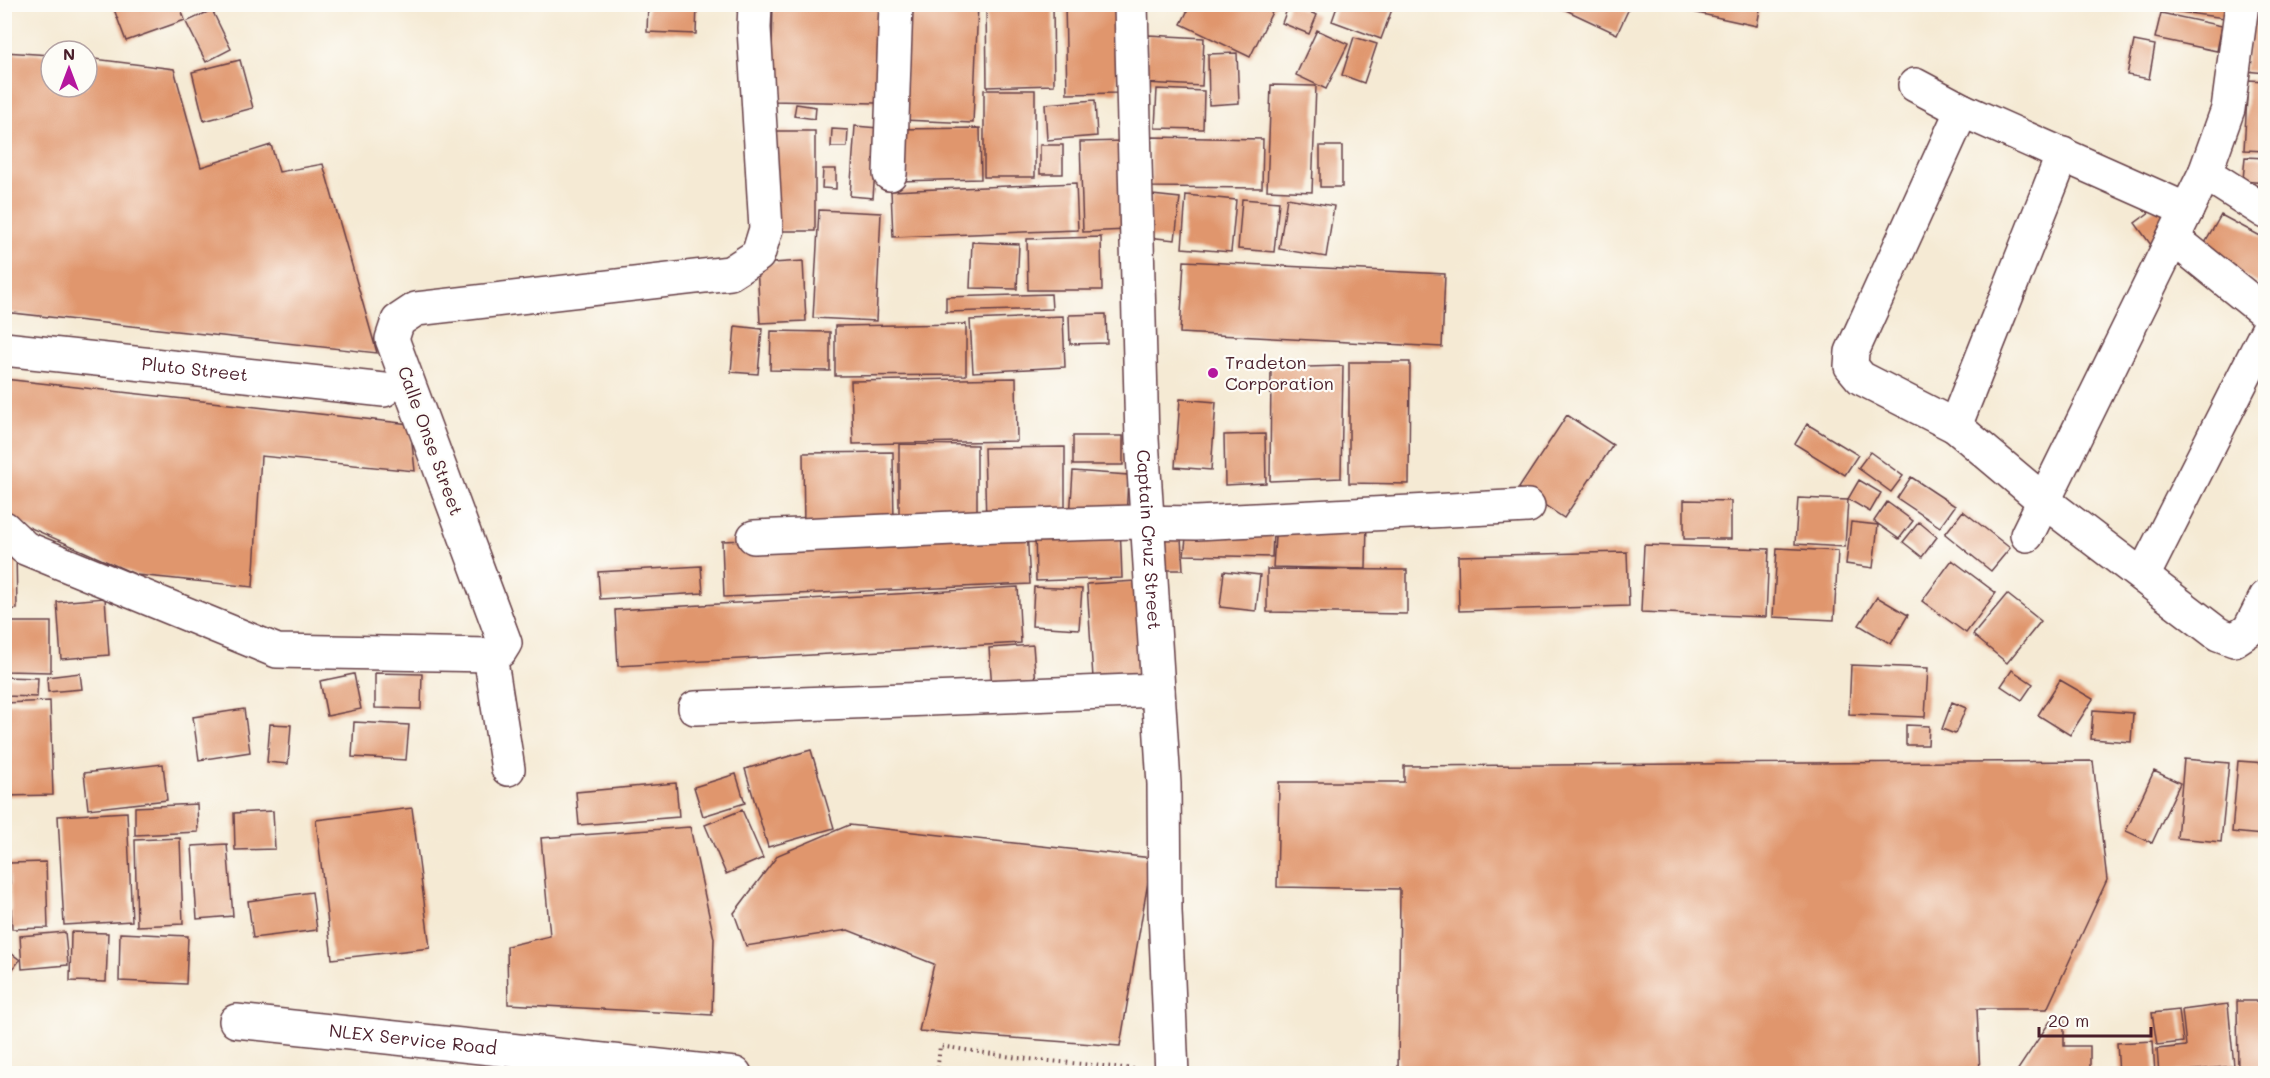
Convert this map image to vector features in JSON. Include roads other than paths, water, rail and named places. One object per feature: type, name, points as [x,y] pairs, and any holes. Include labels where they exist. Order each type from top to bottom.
[{"type":"street","name":"Calle Onse Street","points":[[490,655],[500,651],[505,644],[392,339],[398,321],[416,309],[730,273],[758,255],[766,229],[754,28],[755,4]]},
{"type":"street","points":[[890,174],[896,4]]},
{"type":"street","name":"Captain Cruz Street","points":[[1131,4],[1142,439],[1164,784],[1165,911],[1172,1073]]},
{"type":"street","points":[[2027,536],[2205,173],[2228,109],[2242,4]]},
{"type":"street","points":[[1915,85],[1962,110],[2063,154],[2180,224],[2265,313]]},
{"type":"street","points":[[1962,110],[1852,352],[1851,366],[1861,378],[1955,426],[2044,501],[2218,634],[2234,640],[2249,630],[2265,597]]},
{"type":"street","points":[[1955,426],[2063,154]]},
{"type":"street","points":[[2205,173],[2265,212]]},
{"type":"street","points":[[2143,576],[2265,333]]},
{"type":"street","name":"Pluto Street","points":[[4,349],[384,390]]},
{"type":"street","points":[[754,537],[1148,522],[1197,523],[1528,506]]},
{"type":"street","points":[[4,528],[25,548],[278,651],[490,655],[508,770]]},
{"type":"street","points":[[695,708],[1158,690]]},
{"type":"street","name":"NLEX Service Road","points":[[236,1022],[735,1074]]},
{"type":"place","name":"Tradeton Corporation","points":[[1213,373]]}]
